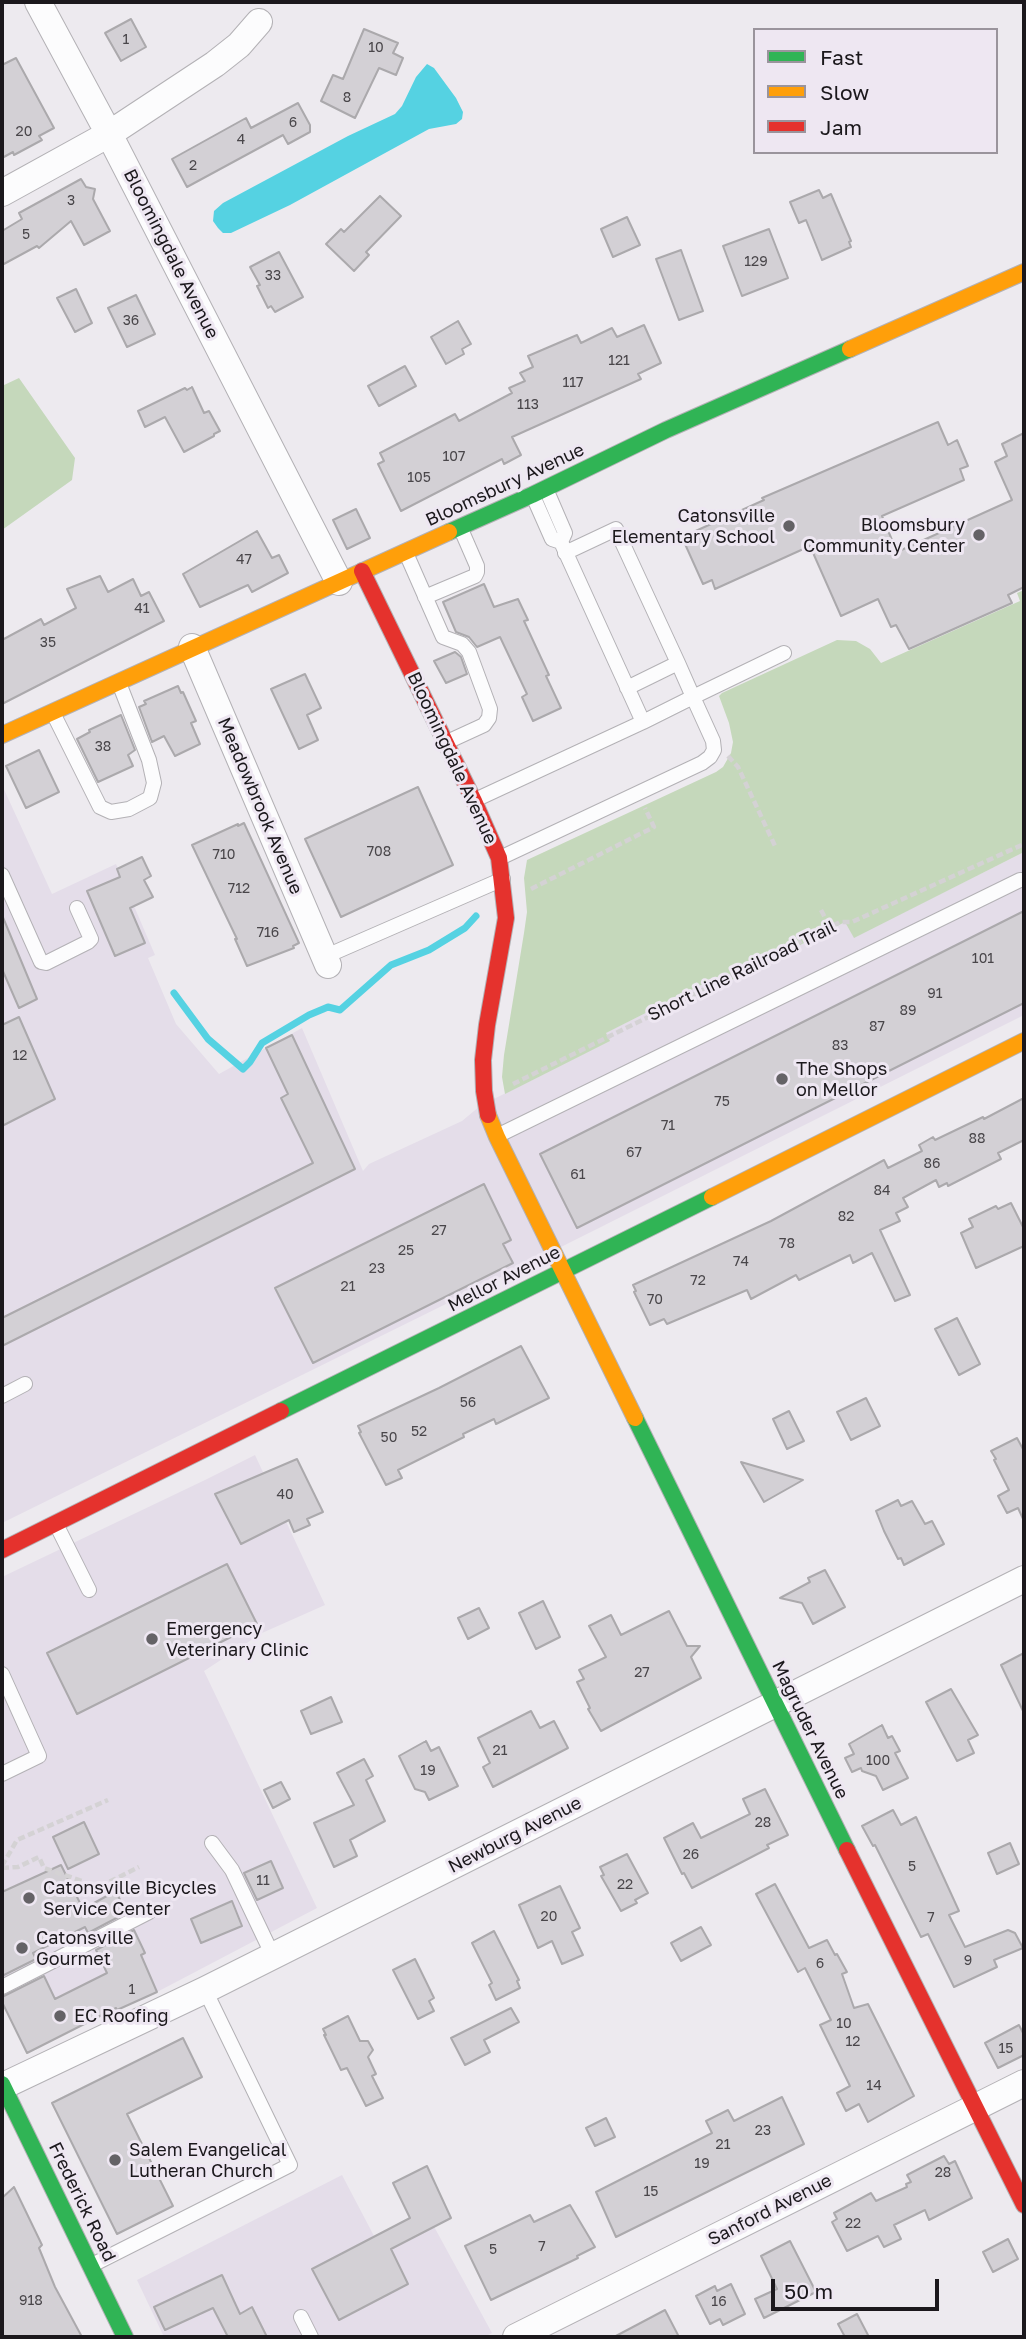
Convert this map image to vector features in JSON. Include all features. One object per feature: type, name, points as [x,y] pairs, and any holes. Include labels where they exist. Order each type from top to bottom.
[{"type":"street","name":"Bloomingdale Avenue","points":[[38,2],[351,577],[446,743],[499,859],[506,918],[487,1025],[483,1060],[484,1091],[497,1137],[564,1270]]},
{"type":"street","points":[[2,193],[109,134],[215,64],[239,45],[259,22]]},
{"type":"street","name":"Bloomsbury Avenue","points":[[2,735],[539,492],[666,430],[1024,272]]},
{"type":"street","name":"Meadowbrook Avenue","points":[[192,647],[326,961]]},
{"type":"street","name":"Mellor Avenue","points":[[2,1550],[1024,1041]]},
{"type":"street","name":"Magruder Avenue","points":[[564,1270],[1024,2205]]},
{"type":"street","name":"Newburg Avenue","points":[[2,2085],[205,1990],[1024,1579]]},
{"type":"street","name":"Sanford Avenue","points":[[516,2337],[1024,2083]]},
{"type":"street","name":"Frederick Road","points":[[2,2085],[125,2337]]},
{"type":"lane","points":[[539,492],[552,539],[563,548],[643,722]]},
{"type":"lane","points":[[425,597],[475,576],[477,566],[460,527]]},
{"type":"lane","points":[[499,859],[702,763],[714,750],[713,741],[616,529],[563,548]]},
{"type":"lane","points":[[406,552],[443,637],[462,645],[469,652],[490,709],[485,725],[446,743]]},
{"type":"lane","points":[[474,801],[784,653]]},
{"type":"lane","points":[[627,688],[678,663]]},
{"type":"lane","points":[[52,712],[100,807],[111,812],[129,809],[150,798],[154,783],[149,760],[118,681]]},
{"type":"lane","points":[[2,875],[41,962],[46,963],[90,939],[77,908]]},
{"type":"lane","points":[[326,961],[503,879]]},
{"type":"lane","points":[[497,1137],[1024,880]]},
{"type":"lane","points":[[2,1396],[25,1384]]},
{"type":"lane","points":[[56,1524],[89,1590]]},
{"type":"lane","points":[[2,1674],[40,1756],[2,1774]]},
{"type":"lane","points":[[212,1843],[232,1870],[273,1956]]},
{"type":"lane","points":[[2,1987],[149,1912]]},
{"type":"lane","points":[[91,2266],[290,2165],[205,1990]]},
{"type":"lane","points":[[301,2317],[311,2337]]},
{"type":"path","points":[[728,756],[738,767],[776,848]]},
{"type":"path","points":[[524,892],[654,827],[643,804]]},
{"type":"path","name":"Short Line Railroad Trail","points":[[502,1089],[840,922],[852,922],[1024,844]]},
{"type":"path","points":[[821,910],[830,927]]},
{"type":"path","points":[[2,1867],[18,1840],[108,1800]]},
{"type":"path","points":[[2,1867],[18,1867],[39,1857],[44,1868],[82,1881],[91,1891],[139,1867]]},
{"type":"shaded area","points":[[2,785],[52,894],[116,864],[155,955],[148,958],[176,1024],[219,1074],[302,1028],[363,1171],[369,1164],[462,1121],[480,1106],[609,1041],[605,1033],[718,977],[722,985],[846,921],[854,937],[1024,852],[1024,1015],[2,1523]]},
{"type":"shaded area","points":[[255,1455],[325,1605],[262,1633],[204,1671],[317,1908],[157,1992],[110,2011],[27,2053],[2,2002],[2,1577]]},
{"type":"shaded area","points":[[342,2175],[374,2236],[425,2210],[492,2333],[484,2337],[164,2337],[137,2280]]},
{"type":"green space","points":[[19,378],[75,458],[72,480],[2,530],[2,386]]},
{"type":"green space","points":[[1024,590],[1024,852],[854,938],[845,922],[722,985],[717,977],[606,1033],[610,1041],[505,1094],[502,1077],[504,1055],[527,912],[524,878],[527,860],[723,767],[731,753],[733,742],[719,696],[722,693],[837,640],[856,641],[870,649],[881,663],[1020,601],[1017,593]]},
{"type":"water","points":[[427,64],[434,68],[463,112],[462,119],[456,124],[429,129],[290,205],[231,233],[223,233],[218,228],[213,221],[214,211],[223,203],[395,114],[402,106],[416,77]]},
{"type":"building","points":[[131,19],[146,47],[121,61],[105,33]]},
{"type":"building","points":[[364,29],[398,43],[393,53],[403,58],[396,75],[379,68],[355,118],[321,101],[333,75],[343,79]]},
{"type":"building","points":[[16,58],[54,128],[39,136],[42,140],[14,155],[13,152],[2,158],[2,65]]},
{"type":"building","points":[[298,103],[310,125],[310,132],[288,144],[283,135],[187,187],[172,159],[246,118],[251,128]]},
{"type":"building","points":[[81,179],[86,187],[95,189],[93,199],[110,231],[84,245],[71,221],[39,248],[37,246],[2,265],[2,231],[22,219],[19,213]]},
{"type":"building","points":[[819,190],[823,198],[831,194],[851,241],[851,247],[822,260],[806,220],[799,223],[790,202]]},
{"type":"building","points":[[380,196],[401,216],[366,252],[369,255],[354,271],[326,244],[341,229],[344,232]]},
{"type":"building","points":[[627,217],[640,245],[613,257],[601,229]]},
{"type":"building","points":[[769,229],[788,278],[742,296],[723,246]]},
{"type":"building","points":[[681,250],[703,311],[679,320],[656,259]]},
{"type":"building","points":[[279,252],[303,297],[275,312],[271,306],[268,308],[250,267]]},
{"type":"building","points":[[76,289],[92,323],[75,332],[57,298]]},
{"type":"building","points":[[136,295],[155,334],[127,347],[108,308]]},
{"type":"building","points":[[458,321],[471,344],[462,349],[464,354],[446,364],[431,337]]},
{"type":"building","points":[[644,325],[661,363],[638,374],[641,379],[512,437],[521,455],[504,464],[502,459],[401,511],[378,464],[384,461],[380,453],[455,414],[459,421],[512,393],[509,388],[525,381],[520,373],[533,367],[528,356],[577,335],[581,343],[612,328],[617,337]]},
{"type":"building","points":[[405,366],[416,386],[379,406],[368,386]]},
{"type":"building","points":[[192,387],[204,413],[209,411],[220,431],[184,452],[165,417],[145,427],[138,411]]},
{"type":"building","name":"Catonsville Elementary School","points":[[938,422],[948,445],[957,440],[968,466],[960,469],[964,480],[882,516],[897,552],[1012,500],[995,462],[1007,456],[1002,444],[1024,433],[1024,587],[1008,595],[1012,603],[909,649],[896,625],[891,627],[878,599],[841,616],[810,546],[715,589],[712,580],[703,584],[685,544],[693,541],[689,534],[764,500],[762,498]]},
{"type":"building","points":[[356,509],[370,538],[347,549],[333,520]]},
{"type":"building","points":[[257,531],[272,558],[279,555],[288,573],[252,592],[248,585],[200,607],[183,574]]},
{"type":"building","points":[[100,576],[108,592],[133,579],[141,596],[149,592],[164,621],[2,704],[2,640],[41,619],[44,625],[76,608],[67,589]]},
{"type":"building","points":[[484,584],[494,607],[518,599],[528,620],[524,621],[561,708],[533,721],[522,697],[527,694],[500,637],[477,647],[469,637],[456,632],[443,602]]},
{"type":"building","points":[[455,652],[461,657],[467,674],[446,683],[434,661]]},
{"type":"building","points":[[305,674],[321,708],[307,715],[318,740],[299,749],[271,689]]},
{"type":"building","points":[[178,686],[196,721],[191,723],[200,744],[175,756],[164,736],[152,742],[139,707],[146,704],[144,701]]},
{"type":"building","points":[[121,715],[135,750],[128,755],[133,766],[98,782],[77,739],[90,732],[89,730]]},
{"type":"building","points":[[39,750],[59,792],[26,808],[6,766]]},
{"type":"building","points":[[418,787],[453,865],[341,917],[305,839]]},
{"type":"building","points":[[244,823],[299,943],[293,946],[294,948],[247,966],[192,845]]},
{"type":"building","points":[[142,857],[151,876],[144,880],[153,897],[130,908],[145,943],[115,956],[87,891],[120,877],[117,869]]},
{"type":"building","name":"The Shops on Mellor","points":[[1024,911],[1024,1003],[577,1228],[540,1154]]},
{"type":"building","points":[[2,915],[37,999],[19,1008],[2,969]]},
{"type":"building","points":[[19,1017],[55,1099],[2,1126],[2,1025]]},
{"type":"building","points":[[292,1035],[355,1169],[2,1346],[2,1318],[313,1163],[281,1098],[288,1094],[266,1048]]},
{"type":"building","points":[[1024,1098],[1024,1140],[998,1153],[1001,1159],[948,1186],[947,1183],[939,1187],[936,1180],[903,1198],[908,1207],[896,1213],[900,1221],[880,1230],[910,1295],[895,1301],[872,1253],[853,1263],[850,1255],[799,1280],[796,1275],[751,1299],[747,1290],[667,1324],[664,1319],[650,1325],[633,1285],[771,1221],[884,1160],[888,1168],[922,1151],[919,1145],[933,1137],[935,1140],[983,1117],[984,1119]]},
{"type":"building","points":[[484,1184],[511,1240],[503,1244],[513,1263],[313,1363],[275,1288]]},
{"type":"building","points":[[1011,1203],[1024,1229],[1024,1246],[976,1268],[961,1233],[973,1227],[969,1219],[996,1206],[998,1209]]},
{"type":"building","points":[[957,1318],[980,1364],[959,1375],[935,1329]]},
{"type":"building","points":[[521,1346],[549,1398],[496,1424],[494,1419],[463,1434],[464,1437],[398,1470],[402,1478],[386,1485],[358,1426]]},
{"type":"building","points":[[866,1398],[880,1426],[851,1440],[837,1412]]},
{"type":"building","points":[[789,1411],[804,1441],[787,1449],[773,1419]]},
{"type":"building","points":[[1017,1438],[1024,1451],[1024,1521],[1018,1508],[1007,1513],[998,1496],[1009,1490],[991,1451]]},
{"type":"building","points":[[297,1459],[323,1512],[307,1519],[310,1525],[294,1532],[289,1520],[241,1544],[215,1494]]},
{"type":"building","points":[[741,1462],[803,1480],[764,1502]]},
{"type":"building","points":[[898,1500],[901,1506],[912,1501],[925,1524],[932,1521],[944,1544],[904,1565],[901,1558],[898,1559],[876,1511]]},
{"type":"building","name":"Emergency Veterinary Clinic","points":[[227,1564],[257,1624],[77,1714],[47,1653]]},
{"type":"building","points":[[825,1570],[845,1607],[813,1624],[802,1603],[780,1598],[810,1582],[808,1578]]},
{"type":"building","points":[[543,1601],[560,1637],[536,1649],[519,1613]]},
{"type":"building","points":[[479,1608],[489,1628],[468,1639],[458,1618]]},
{"type":"building","points":[[669,1611],[687,1646],[700,1646],[691,1657],[701,1678],[601,1731],[577,1682],[584,1679],[579,1670],[606,1657],[589,1626],[611,1615],[621,1635]]},
{"type":"building","points":[[1024,1653],[1024,1713],[1001,1665]]},
{"type":"building","points":[[951,1689],[978,1735],[968,1740],[974,1753],[957,1761],[926,1702]]},
{"type":"building","points":[[331,1697],[342,1722],[311,1734],[301,1711]]},
{"type":"building","points":[[531,1711],[540,1728],[554,1721],[568,1748],[493,1787],[483,1767],[490,1763],[478,1738]]},
{"type":"building","points":[[882,1725],[888,1738],[892,1736],[900,1751],[895,1753],[908,1778],[883,1790],[876,1776],[862,1771],[861,1768],[852,1772],[845,1758],[854,1754],[849,1744]]},
{"type":"building","points":[[426,1741],[431,1751],[439,1747],[458,1786],[429,1800],[425,1792],[415,1789],[399,1756]]},
{"type":"building","points":[[364,1759],[373,1776],[366,1780],[385,1821],[350,1840],[357,1856],[334,1867],[314,1823],[354,1805],[337,1773]]},
{"type":"building","points":[[281,1782],[290,1799],[273,1808],[264,1790]]},
{"type":"building","points":[[765,1789],[788,1835],[767,1845],[769,1848],[692,1888],[664,1838],[693,1823],[701,1838],[750,1814],[743,1799]]},
{"type":"building","points":[[893,1810],[901,1825],[916,1817],[959,1911],[949,1915],[965,1947],[1008,1930],[1015,1933],[1023,1948],[994,1960],[997,1967],[954,1987],[928,1934],[921,1937],[875,1845],[873,1846],[862,1826]]},
{"type":"building","points":[[84,1822],[99,1854],[68,1869],[53,1837]]},
{"type":"building","points":[[1010,1843],[1019,1864],[997,1874],[988,1853]]},
{"type":"building","points":[[627,1854],[648,1893],[635,1900],[637,1903],[621,1911],[601,1876],[604,1875],[600,1867]]},
{"type":"building","points":[[271,1861],[283,1888],[257,1900],[244,1873]]},
{"type":"building","points":[[61,1865],[83,1909],[116,1891],[126,1913],[88,1933],[85,1927],[33,1953],[36,1959],[2,1976],[2,1892]]},
{"type":"building","points":[[775,1884],[809,1948],[827,1940],[835,1955],[837,1954],[847,1972],[842,1974],[854,2008],[868,2004],[914,2096],[868,2122],[859,2104],[846,2111],[837,2093],[850,2086],[820,2025],[831,2020],[805,1968],[798,1972],[756,1894]]},
{"type":"building","points":[[560,1886],[580,1928],[572,1932],[583,1955],[562,1964],[552,1941],[538,1948],[519,1905]]},
{"type":"building","points":[[232,1901],[242,1926],[201,1943],[191,1919]]},
{"type":"building","points":[[701,1927],[711,1945],[681,1961],[671,1943]]},
{"type":"building","points":[[134,1930],[145,1953],[141,1955],[157,1992],[117,2010],[116,2008],[27,2053],[2,1997],[44,1976],[55,1999],[107,1973],[96,1950]]},
{"type":"building","points":[[494,1931],[519,1980],[517,1981],[520,1988],[496,2000],[489,1985],[492,1983],[472,1943]]},
{"type":"building","points":[[415,1959],[434,1998],[429,2001],[434,2011],[418,2019],[393,1970]]},
{"type":"building","points":[[511,2008],[519,2022],[484,2040],[490,2052],[465,2065],[451,2038]]},
{"type":"building","points":[[348,2016],[360,2041],[368,2041],[373,2050],[368,2057],[376,2074],[372,2076],[383,2098],[366,2106],[347,2068],[341,2070],[324,2035],[323,2029]]},
{"type":"building","points":[[1019,2025],[1024,2035],[1024,2055],[998,2068],[985,2043]]},
{"type":"building","name":"Salem Evangelical Lutheran Church","points":[[183,2038],[202,2077],[127,2114],[173,2206],[117,2234],[52,2103]]},
{"type":"building","points":[[782,2097],[804,2144],[616,2237],[596,2192],[712,2133],[706,2121],[728,2110],[734,2121]]},
{"type":"building","points":[[606,2118],[615,2137],[595,2146],[586,2128]]},
{"type":"building","points":[[944,2156],[949,2164],[955,2161],[972,2198],[929,2220],[925,2210],[894,2225],[901,2239],[884,2247],[878,2236],[847,2251],[832,2222],[837,2219],[834,2213],[871,2193],[876,2201],[907,2187],[906,2184],[911,2182],[907,2175]]},
{"type":"building","points":[[427,2166],[451,2218],[391,2249],[408,2284],[339,2320],[312,2269],[410,2218],[393,2183]]},
{"type":"building","points":[[14,2187],[42,2245],[39,2248],[55,2287],[82,2337],[2,2337],[2,2198]]},
{"type":"building","points":[[570,2205],[595,2247],[491,2300],[465,2246],[530,2215],[534,2222]]},
{"type":"building","points":[[1008,2239],[1018,2259],[993,2272],[983,2252]]},
{"type":"building","points":[[790,2241],[816,2292],[764,2318],[755,2299],[777,2289],[761,2256]]},
{"type":"building","points":[[222,2275],[240,2314],[252,2307],[267,2337],[228,2337],[213,2308],[165,2330],[154,2307]]},
{"type":"building","points":[[731,2284],[745,2314],[723,2325],[720,2319],[710,2324],[696,2296],[715,2286],[717,2291]]},
{"type":"building","points":[[665,2310],[679,2337],[614,2337]]},
{"type":"building","points":[[857,2314],[869,2337],[845,2337],[838,2324]]},
{"type":"waterway","points":[[174,993],[208,1039],[243,1069],[262,1043],[309,1015],[328,1007],[340,1010],[391,965],[429,950],[465,928],[476,916]]},
{"type":"traffic: fast","points":[[449,532],[666,430],[850,349]]},
{"type":"traffic: fast","points":[[281,1411],[712,1197]]},
{"type":"traffic: fast","points":[[635,1418],[847,1850]]},
{"type":"traffic: fast","points":[[2,2084],[125,2337]]},
{"type":"traffic: slow","points":[[850,349],[1024,272]]},
{"type":"traffic: slow","points":[[2,735],[449,532]]},
{"type":"traffic: slow","points":[[712,1197],[1024,1041]]},
{"type":"traffic: slow","points":[[488,1115],[635,1418]]},
{"type":"traffic: jam","points":[[362,571],[499,858],[506,918],[483,1060],[488,1115]]},
{"type":"traffic: jam","points":[[2,1550],[281,1411]]},
{"type":"traffic: jam","points":[[847,1850],[1024,2205]]},
{"type":"place","name":"Catonsville Elementary School","points":[[789,526]]},
{"type":"place","name":"Bloomsbury Community Center","points":[[979,535]]},
{"type":"place","name":"The Shops on Mellor","points":[[782,1079]]},
{"type":"place","name":"Emergency Veterinary Clinic","points":[[152,1639]]},
{"type":"place","name":"Catonsville Bicycles Service Center","points":[[29,1898]]},
{"type":"place","name":"Catonsville Gourmet","points":[[22,1948]]},
{"type":"place","name":"EC Roofing","points":[[60,2016]]},
{"type":"place","name":"Salem Evangelical Lutheran Church","points":[[115,2160]]}]
